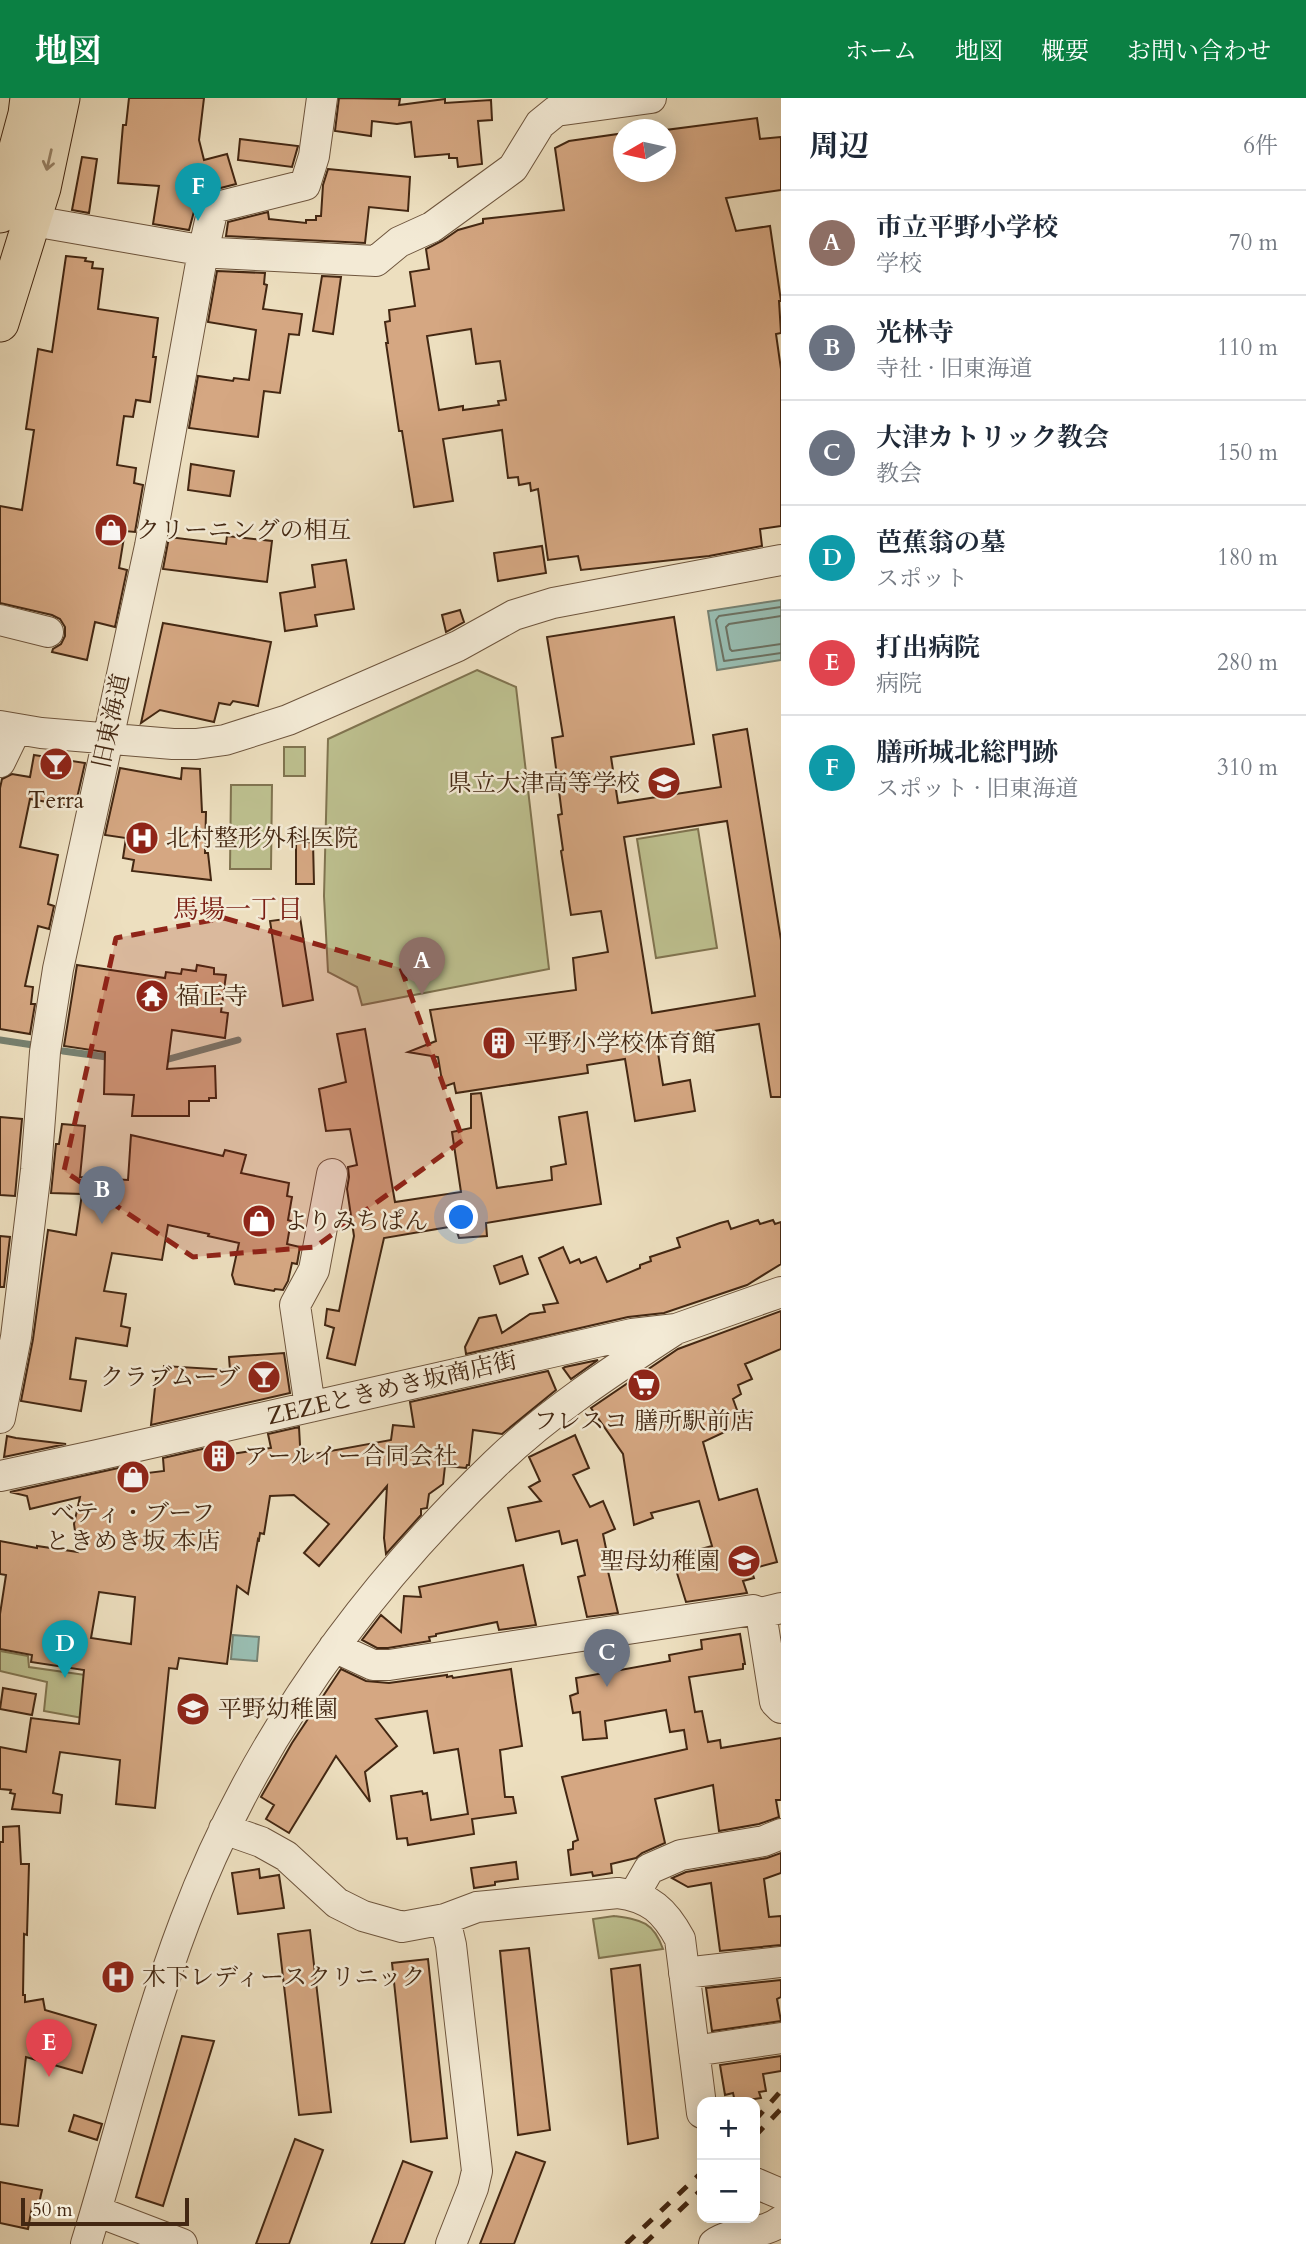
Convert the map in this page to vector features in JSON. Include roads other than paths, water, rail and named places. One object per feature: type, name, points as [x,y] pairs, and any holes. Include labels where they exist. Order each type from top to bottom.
[{"type":"main road","points":[[0,323],[16,217],[6,175],[29,98]]},
{"type":"main road","points":[[16,217],[42,188],[61,98]]},
{"type":"street","name":"旧東海道","points":[[0,1418],[19,1310],[36,1170],[45,1052],[58,969],[150,546],[203,252],[214,208],[305,185],[314,156],[322,98]]},
{"type":"street","points":[[16,217],[203,252],[376,261],[399,242],[432,227],[513,168],[540,124],[555,111],[651,98]]},
{"type":"street","points":[[0,762],[8,728],[197,744],[225,740],[288,720],[458,646],[514,615],[553,603],[781,560]]},
{"type":"street","points":[[0,620],[48,632]]},
{"type":"street","points":[[310,1407],[295,1305],[314,1270],[332,1174]]},
{"type":"street","name":"ZEZEときめき坂商店街","points":[[0,1476],[632,1334],[676,1329],[781,1292]]},
{"type":"street","points":[[86,2244],[165,1977],[185,1920],[248,1780],[295,1702],[334,1647],[413,1548],[496,1463],[603,1377],[676,1329]]},
{"type":"street","points":[[334,1647],[373,1665],[389,1665],[753,1610],[771,1610],[775,1702],[781,1708]]},
{"type":"street","points":[[224,1829],[261,1842],[286,1856],[337,1903],[363,1916],[402,1927],[445,1919],[477,1907],[618,1893],[634,1895],[653,1905],[670,1920],[680,1939],[700,2097]]},
{"type":"street","points":[[634,1895],[649,1869],[681,1855],[764,1841],[781,1834]]},
{"type":"street","points":[[445,1919],[451,1945],[477,2171],[451,2244]]},
{"type":"street","points":[[684,1973],[781,1962]]},
{"type":"street","points":[[694,2051],[781,2038]]},
{"type":"street","points":[[760,2185],[781,2194]]},
{"type":"street","points":[[96,2211],[182,2244]]},
{"type":"street","points":[[714,2244],[721,2239],[771,2228],[781,2221]]},
{"type":"water","points":[[781,600],[781,660],[717,670],[708,611]]},
{"type":"water","points":[[233,1635],[259,1637],[257,1661],[231,1659]]},
{"type":"waterway","points":[[0,1040],[33,1045]]},
{"type":"waterway","points":[[160,1059],[169,1059],[238,1040]]},
{"type":"waterway","points":[[63,1051],[114,1058]]},
{"type":"railway","points":[[760,2114],[781,2091]]},
{"type":"railway","points":[[760,2131],[781,2109]]},
{"type":"railway","points":[[626,2244],[697,2177]]},
{"type":"railway","points":[[644,2244],[697,2194]]},
{"type":"place","name":"膳所城北総門跡","points":[[198,221]]},
{"type":"place","name":"クリーニングの相互","points":[[111,530]]},
{"type":"place","name":"Terra","points":[[56,764]]},
{"type":"place","name":"県立大津高等学校","points":[[664,783]]},
{"type":"place","name":"北村整形外科医院","points":[[142,838]]},
{"type":"place","name":"市立平野小学校","points":[[422,995]]},
{"type":"place","name":"福正寺","points":[[152,996]]},
{"type":"place","name":"平野小学校体育館","points":[[499,1043]]},
{"type":"place","name":"よりみちぱん","points":[[259,1221]]},
{"type":"place","name":"光林寺","points":[[102,1224]]},
{"type":"place","name":"クラブムーブ","points":[[264,1377]]},
{"type":"place","name":"フレスコ 膳所駅前店","points":[[644,1385]]},
{"type":"place","name":"アールイー合同会社","points":[[219,1456]]},
{"type":"place","name":"べティ・ブーフ ときめき坂 本店","points":[[133,1477]]},
{"type":"place","name":"聖母幼稚園","points":[[744,1561]]},
{"type":"place","name":"芭蕉翁の墓","points":[[65,1678]]},
{"type":"place","name":"大津カトリック教会","points":[[607,1687]]},
{"type":"place","name":"平野幼稚園","points":[[193,1709]]},
{"type":"place","name":"木下レディースクリニック","points":[[118,1977]]},
{"type":"place","name":"打出病院","points":[[49,2077]]},
{"type":"district","name":"馬場一丁目","points":[[238,909]]}]
